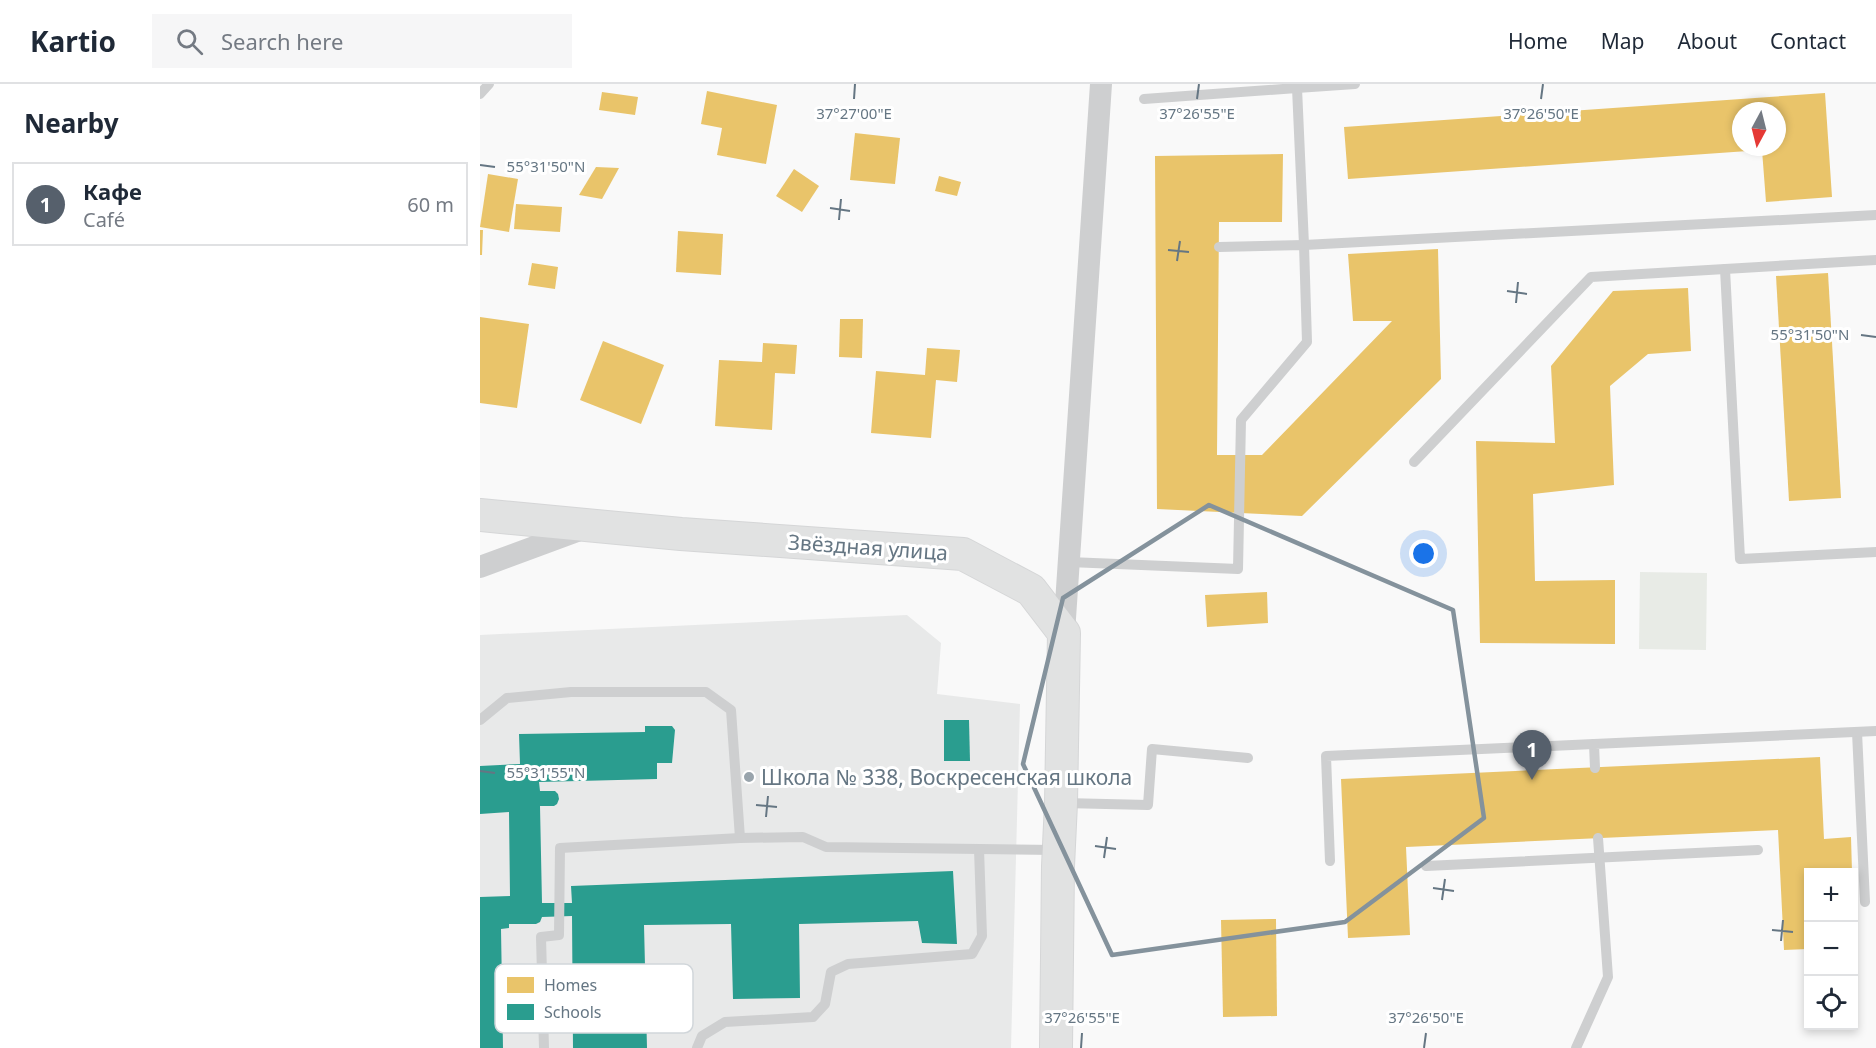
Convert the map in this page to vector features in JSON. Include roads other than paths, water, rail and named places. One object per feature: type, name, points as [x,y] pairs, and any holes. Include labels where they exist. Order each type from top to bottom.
[{"type":"street","points":[[1056,1048],[1064,633],[1101,84]]},
{"type":"street","name":"Звёздная улица","points":[[480,515],[593,526],[963,554],[1031,590],[1064,633]]},
{"type":"street","points":[[480,567],[593,526]]},
{"type":"lane","points":[[480,94],[489,84]]},
{"type":"lane","points":[[1144,99],[1355,84]]},
{"type":"lane","points":[[1069,562],[1238,568],[1241,420],[1307,342],[1297,88]]},
{"type":"lane","points":[[1219,247],[1304,245],[1876,215]]},
{"type":"lane","points":[[1414,462],[1591,277],[1876,260]]},
{"type":"lane","points":[[1725,269],[1740,559],[1876,552]]},
{"type":"lane","points":[[480,720],[507,698],[571,692],[706,692],[731,710],[740,838]]},
{"type":"lane","points":[[1330,861],[1326,756],[1876,731]]},
{"type":"lane","points":[[1857,732],[1865,902]]},
{"type":"lane","points":[[1594,744],[1595,768]]},
{"type":"lane","points":[[1061,803],[1148,805],[1152,749],[1248,758]]},
{"type":"lane","points":[[542,964],[541,936],[560,935],[560,848],[740,838],[803,837],[826,847],[1059,850]]},
{"type":"lane","points":[[1576,1048],[1608,977],[1598,838]]},
{"type":"lane","points":[[697,1048],[702,1036],[725,1022],[813,1017],[825,1004],[831,972],[848,964],[972,954],[982,936],[979,849]]},
{"type":"lane","points":[[1426,866],[1758,850]]},
{"type":"lane","points":[[544,1033],[544,1048]]},
{"type":"place","name":"Школа № 338, Воскресенская школа","points":[[749,777]]},
{"type":"place","name":"Кафе","points":[[1532,780]]}]
